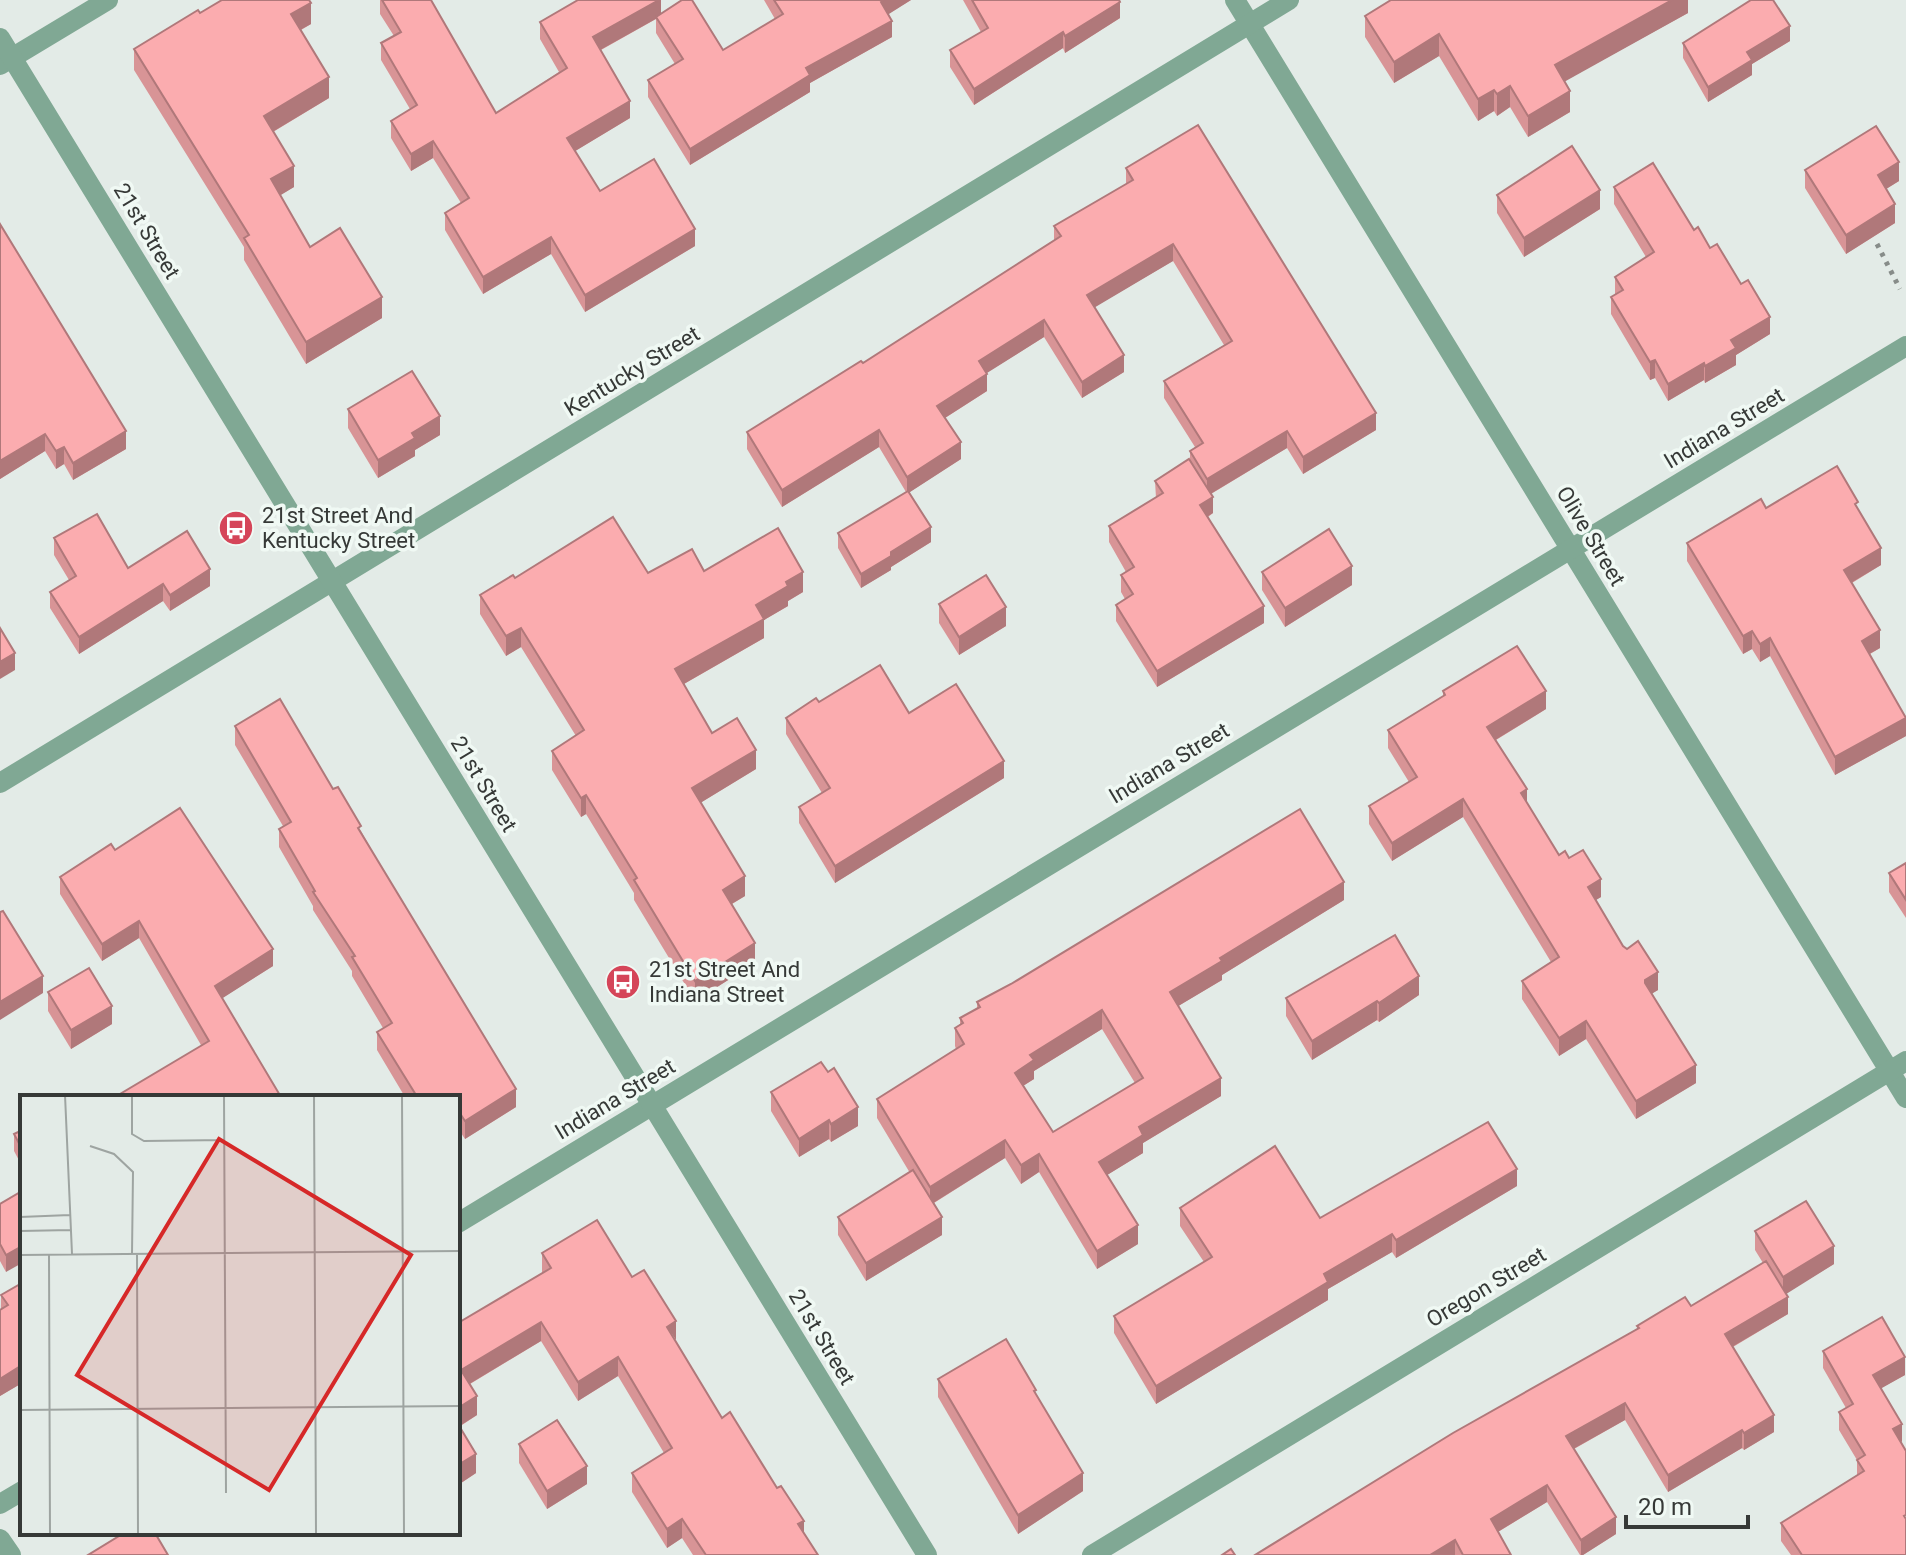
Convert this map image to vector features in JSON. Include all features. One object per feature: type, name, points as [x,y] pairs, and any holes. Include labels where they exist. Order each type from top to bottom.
[{"type":"street","points":[[6,61],[108,0]]},
{"type":"street","name":"Olive Street","points":[[1235,0],[1571,549],[1898,1066],[1906,1098]]},
{"type":"street","name":"Kentucky Street","points":[[0,783],[1289,0]]},
{"type":"street","name":"21st Street","points":[[0,38],[6,61],[332,581],[927,1555]]},
{"type":"street","name":"Indiana Street","points":[[460,1222],[1906,346]]},
{"type":"street","name":"Oregon Street","points":[[1092,1555],[1898,1066]]},
{"type":"street","points":[[0,1504],[20,1492]]},
{"type":"street","points":[[0,1539],[11,1555]]},
{"type":"path","points":[[1877,244],[1900,289]]},
{"type":"building","points":[[222,0],[309,0],[311,3],[291,14],[329,77],[264,116],[294,166],[271,179],[310,247],[340,228],[382,297],[306,342],[244,238],[249,235],[134,49],[198,10],[200,13]]},
{"type":"building","points":[[382,0],[431,0],[496,113],[567,68],[540,22],[578,0],[659,0],[593,37],[630,101],[567,138],[600,191],[654,159],[695,229],[585,295],[551,237],[483,277],[445,213],[469,198],[433,141],[411,154],[391,121],[417,105],[381,43],[401,32]]},
{"type":"building","points":[[682,0],[692,0],[723,50],[783,14],[774,0],[884,0],[881,2],[892,21],[806,68],[810,75],[690,149],[648,80],[683,59],[656,17]]},
{"type":"building","points":[[972,0],[1120,2],[1065,36],[1063,32],[974,89],[950,50],[988,28]]},
{"type":"building","points":[[1391,0],[1672,0],[1555,65],[1570,91],[1528,116],[1510,86],[1497,94],[1494,90],[1478,99],[1439,34],[1394,62],[1365,16]]},
{"type":"building","points":[[1751,0],[1773,0],[1790,26],[1747,52],[1752,60],[1708,87],[1683,43]]},
{"type":"building","points":[[1198,125],[1376,413],[1303,457],[1287,431],[1207,479],[1190,451],[1203,443],[1164,381],[1232,341],[1173,244],[1087,295],[1124,355],[1082,382],[1044,320],[979,361],[987,374],[937,406],[961,442],[907,477],[879,430],[782,490],[747,432],[861,361],[863,363],[1061,236],[1054,226],[1133,180],[1126,168]]},
{"type":"building","points":[[1876,126],[1899,162],[1878,175],[1895,204],[1846,235],[1805,170]]},
{"type":"building","points":[[1572,146],[1600,190],[1524,238],[1497,195]]},
{"type":"building","points":[[1653,163],[1694,230],[1698,227],[1710,248],[1717,244],[1741,284],[1748,280],[1770,317],[1731,340],[1736,348],[1668,384],[1655,360],[1650,362],[1611,297],[1623,290],[1615,277],[1654,252],[1614,187]]},
{"type":"building","points":[[0,224],[126,431],[73,463],[64,447],[56,451],[45,434],[0,461]]},
{"type":"building","points":[[412,371],[440,416],[412,433],[415,438],[378,460],[348,409]]},
{"type":"building","points":[[1189,459],[1213,497],[1200,505],[1264,606],[1157,671],[1116,605],[1133,594],[1121,575],[1134,567],[1109,526],[1163,493],[1155,481]]},
{"type":"building","points":[[1837,466],[1881,548],[1844,570],[1880,630],[1862,641],[1906,718],[1835,757],[1770,638],[1760,644],[1752,631],[1743,636],[1687,543],[1761,499],[1766,508]]},
{"type":"building","points":[[908,491],[931,527],[861,574],[838,533]]},
{"type":"building","points":[[97,514],[128,568],[187,531],[210,569],[170,595],[163,584],[79,637],[50,592],[76,576],[54,538]]},
{"type":"building","points":[[613,517],[648,573],[692,549],[704,571],[778,528],[803,572],[786,582],[788,586],[756,605],[764,619],[675,669],[712,733],[737,718],[756,750],[692,788],[745,876],[723,890],[755,943],[695,981],[586,795],[581,798],[552,751],[584,730],[521,628],[506,636],[480,595],[513,575],[515,578]]},
{"type":"building","points":[[1329,529],[1352,566],[1285,608],[1262,572]]},
{"type":"building","points":[[986,575],[1006,607],[959,637],[939,604]]},
{"type":"building","points":[[0,628],[15,653],[0,662]]},
{"type":"building","points":[[1517,646],[1546,691],[1487,727],[1527,789],[1521,793],[1559,855],[1565,851],[1569,858],[1583,850],[1601,879],[1588,887],[1623,946],[1627,949],[1638,941],[1658,972],[1645,983],[1696,1065],[1636,1101],[1586,1021],[1559,1038],[1522,981],[1559,957],[1463,799],[1392,843],[1369,806],[1417,777],[1388,730],[1445,695],[1443,691]]},
{"type":"building","points":[[880,665],[909,713],[956,684],[1004,761],[835,866],[799,807],[830,788],[786,718],[816,698],[819,702]]},
{"type":"building","points":[[280,699],[333,789],[338,787],[361,826],[358,828],[516,1089],[465,1121],[460,1115],[460,1095],[416,1095],[377,1032],[392,1023],[279,829],[291,822],[235,726]]},
{"type":"building","points":[[180,808],[273,949],[215,986],[280,1095],[118,1095],[209,1041],[139,921],[102,944],[60,877],[111,844],[115,850]]},
{"type":"building","points":[[1300,809],[1344,882],[1170,992],[1221,1078],[1139,1127],[1143,1135],[1099,1162],[1138,1225],[1097,1251],[1039,1154],[1021,1165],[1005,1140],[930,1187],[877,1099],[964,1044],[955,1028],[963,1023],[960,1018],[980,1007],[977,1002]],"holes":[[[1102,1010],[1143,1078],[1053,1132],[1015,1073],[1034,1060],[1030,1055]]]},
{"type":"building","points":[[1906,863],[1906,900],[1889,873]]},
{"type":"building","points":[[3,911],[43,976],[0,1002],[0,912]]},
{"type":"building","points":[[1395,935],[1419,976],[1312,1041],[1286,998]]},
{"type":"building","points":[[89,968],[112,1006],[71,1030],[48,992]]},
{"type":"building","points":[[821,1062],[828,1072],[834,1068],[858,1107],[799,1139],[771,1092]]},
{"type":"building","points":[[1488,1122],[1517,1169],[1396,1240],[1392,1234],[1324,1274],[1328,1282],[1156,1386],[1114,1316],[1212,1257],[1180,1208],[1275,1146],[1320,1218]]},
{"type":"building","points":[[20,1131],[20,1145],[14,1134]]},
{"type":"building","points":[[913,1170],[942,1217],[866,1263],[838,1217]]},
{"type":"building","points":[[20,1192],[20,1247],[6,1255],[0,1244],[0,1204]]},
{"type":"building","points":[[1806,1201],[1834,1246],[1783,1277],[1755,1231]]},
{"type":"building","points":[[597,1220],[632,1277],[644,1270],[676,1321],[667,1327],[722,1418],[730,1412],[777,1488],[781,1486],[804,1521],[798,1524],[818,1555],[706,1555],[682,1519],[667,1529],[632,1473],[672,1448],[618,1357],[578,1382],[541,1322],[461,1370],[477,1396],[460,1407],[460,1322],[551,1268],[542,1253]]},
{"type":"building","points":[[1766,1261],[1788,1297],[1725,1334],[1774,1415],[1744,1433],[1742,1430],[1668,1475],[1625,1403],[1566,1436],[1616,1517],[1581,1540],[1547,1485],[1491,1519],[1511,1555],[1463,1555],[1455,1540],[1430,1555],[1255,1555],[1453,1433],[1639,1328],[1637,1326],[1685,1297],[1691,1306]]},
{"type":"building","points":[[20,1284],[20,1366],[0,1379],[0,1310],[8,1305],[1,1295]]},
{"type":"building","points":[[1882,1317],[1905,1357],[1873,1375],[1902,1424],[1893,1429],[1906,1451],[1906,1555],[1802,1555],[1781,1523],[1864,1471],[1857,1460],[1865,1455],[1839,1412],[1853,1404],[1823,1351]]},
{"type":"building","points":[[1006,1339],[1083,1473],[1018,1515],[938,1379]]},
{"type":"building","points":[[557,1420],[587,1466],[547,1491],[519,1444]]},
{"type":"building","points":[[460,1427],[476,1454],[460,1464]]},
{"type":"building","points":[[121,1535],[156,1535],[168,1555],[88,1555]]},
{"type":"place","name":"21st Street And Kentucky Street","points":[[236,528]]},
{"type":"place","name":"21st Street And Indiana Street","points":[[623,982]]}]
